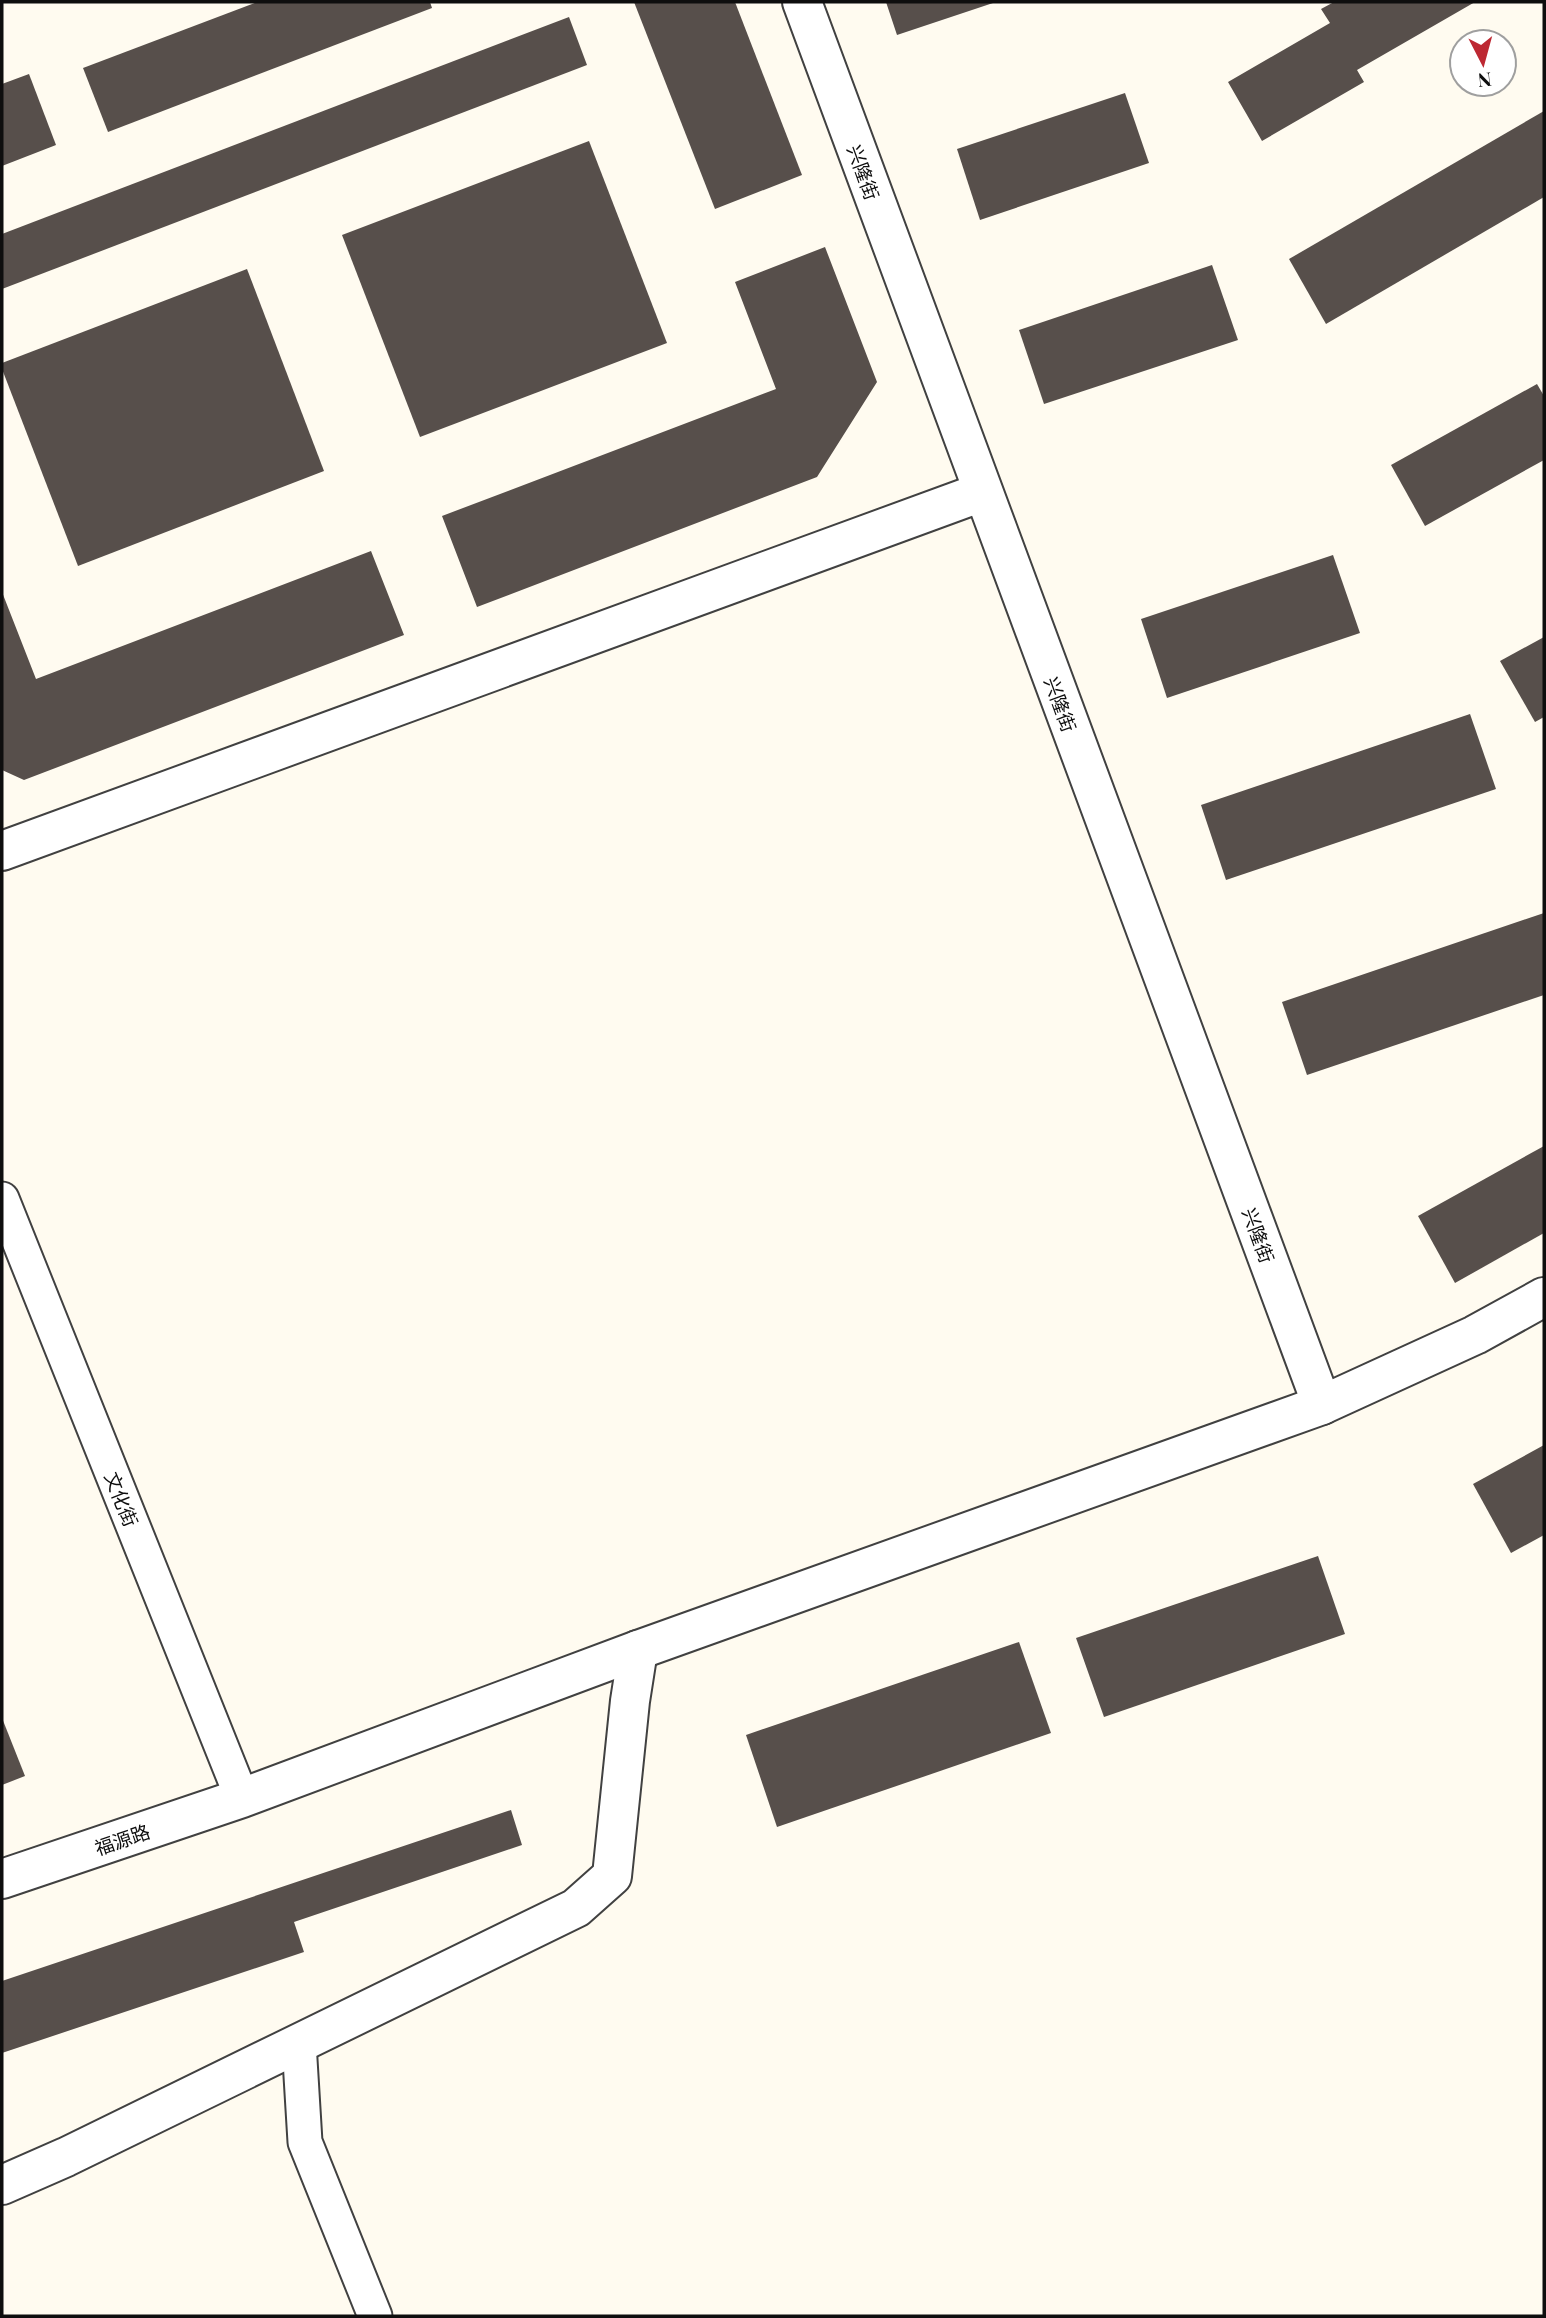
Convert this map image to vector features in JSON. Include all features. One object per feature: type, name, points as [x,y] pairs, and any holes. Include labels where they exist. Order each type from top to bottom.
[{"type":"street","name":"兴隆街","points":[[802,2],[1322,1405]]},
{"type":"street","points":[[2,851],[982,492]]},
{"type":"street","name":"文化街","points":[[2,1199],[242,1798]]},
{"type":"street","name":"福源路","points":[[2,1879],[242,1798],[638,1650],[1322,1405],[1475,1335],[1544,1297]]},
{"type":"street","points":[[2,2185],[66,2157],[576,1908],[612,1876],[638,1650]]},
{"type":"street","points":[[299,2043],[305,2142],[375,2316]]},
{"type":"building","points":[[257,2],[430,2],[432,8],[108,132],[83,68]]},
{"type":"building","points":[[634,2],[735,2],[802,175],[715,209]]},
{"type":"building","points":[[886,2],[996,2],[897,35]]},
{"type":"building","points":[[1334,2],[1475,2],[1357,70],[1364,82],[1262,141],[1228,82],[1330,23],[1321,9]]},
{"type":"building","points":[[569,17],[587,65],[2,289],[2,234]]},
{"type":"building","points":[[29,74],[56,145],[2,166],[2,84]]},
{"type":"building","points":[[1125,93],[1149,163],[980,220],[957,149]]},
{"type":"building","points":[[1544,111],[1544,197],[1326,324],[1289,259]]},
{"type":"building","points":[[589,141],[667,343],[420,437],[342,235]]},
{"type":"building","points":[[825,247],[877,382],[817,477],[477,607],[442,516],[776,389],[735,282]]},
{"type":"building","points":[[1212,265],[1238,340],[1044,404],[1019,330]]},
{"type":"building","points":[[247,269],[324,471],[78,566],[2,369],[2,363]]},
{"type":"building","points":[[1537,384],[1544,396],[1544,460],[1425,526],[1391,465]]},
{"type":"building","points":[[371,551],[404,635],[24,780],[2,770],[2,592],[36,679]]},
{"type":"building","points":[[1333,555],[1360,633],[1167,698],[1141,619]]},
{"type":"building","points":[[1544,637],[1544,717],[1535,722],[1500,661]]},
{"type":"building","points":[[1470,714],[1496,789],[1226,880],[1201,805]]},
{"type":"building","points":[[1544,913],[1544,995],[1307,1075],[1282,1002]]},
{"type":"building","points":[[1544,1146],[1544,1233],[1455,1283],[1418,1216]]},
{"type":"building","points":[[1544,1445],[1544,1535],[1511,1553],[1473,1484]]},
{"type":"building","points":[[1318,1556],[1345,1634],[1104,1717],[1076,1638]]},
{"type":"building","points":[[1019,1642],[1051,1733],[777,1827],[746,1735]]},
{"type":"building","points":[[2,1718],[25,1776],[2,1785]]},
{"type":"building","points":[[511,1810],[522,1845],[294,1922],[304,1952],[2,2053],[2,1981]]}]
